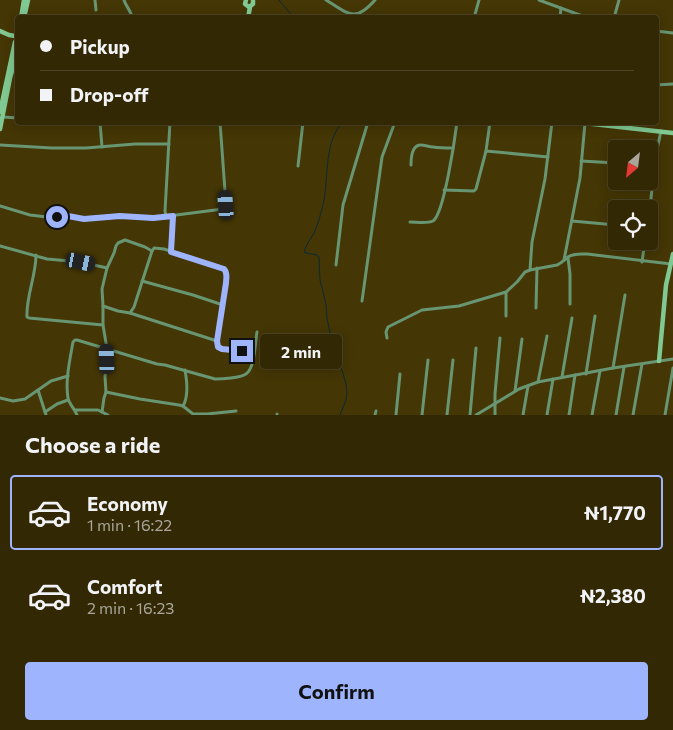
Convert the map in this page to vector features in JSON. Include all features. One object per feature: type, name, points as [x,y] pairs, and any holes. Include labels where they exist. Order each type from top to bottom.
[{"type":"street","points":[[24,15],[26,0]]},
{"type":"street","points":[[95,0],[96,10]]},
{"type":"street","points":[[124,0],[132,15]]},
{"type":"street","points":[[246,0],[245,4],[250,7]]},
{"type":"street","points":[[326,0],[352,14],[358,14],[366,10],[375,0]]},
{"type":"street","points":[[475,15],[479,0]]},
{"type":"street","points":[[539,0],[580,15]]},
{"type":"street","points":[[615,15],[618,0]]},
{"type":"street","points":[[249,15],[253,1]]},
{"type":"street","points":[[560,15],[561,8]]},
{"type":"street","points":[[0,31],[15,38]]},
{"type":"street","points":[[659,31],[673,33]]},
{"type":"street","points":[[0,112],[15,43]]},
{"type":"street","points":[[0,129],[15,60]]},
{"type":"street","points":[[659,85],[673,84]]},
{"type":"street","points":[[3,117],[15,118]]},
{"type":"street","points":[[100,125],[102,147]]},
{"type":"street","points":[[166,217],[170,125]]},
{"type":"street","points":[[0,206],[30,215],[47,217],[68,216],[84,219],[120,216],[153,218],[223,210],[226,208],[220,125]]},
{"type":"street","points":[[298,166],[304,125]]},
{"type":"street","points":[[336,265],[343,205],[367,125]]},
{"type":"street","points":[[362,301],[382,157],[394,125]]},
{"type":"street","points":[[410,222],[429,222],[438,216],[457,125]]},
{"type":"street","points":[[444,190],[476,190],[486,151],[490,125]]},
{"type":"street","points":[[530,270],[532,242],[545,179],[552,125]]},
{"type":"street","points":[[564,261],[580,178],[585,125]]},
{"type":"street","points":[[604,125],[673,132]]},
{"type":"street","points":[[658,143],[660,131]]},
{"type":"street","points":[[0,145],[52,148],[169,144]]},
{"type":"street","points":[[411,165],[414,148],[417,145],[453,148]]},
{"type":"street","points":[[486,151],[548,157]]},
{"type":"street","points":[[581,161],[608,163]]},
{"type":"street","points":[[171,252],[173,216]]},
{"type":"street","points":[[572,222],[608,224]]},
{"type":"street","points":[[102,412],[106,392],[107,348],[103,325],[102,289],[107,268],[116,246],[125,240],[152,251]]},
{"type":"street","points":[[0,246],[47,259],[81,262],[107,268]]},
{"type":"street","points":[[130,313],[152,251],[154,248],[159,248],[224,269],[227,274],[217,341],[218,347],[222,349],[254,351]]},
{"type":"street","points":[[642,262],[644,250]]},
{"type":"street","points":[[387,338],[386,332],[388,327],[422,310],[459,306],[506,292],[525,272],[561,264],[568,257],[576,254],[671,264]]},
{"type":"street","points":[[659,361],[666,285],[673,254]]},
{"type":"street","points":[[36,256],[27,317],[56,322],[103,325]]},
{"type":"street","points":[[568,257],[570,304]]},
{"type":"street","points":[[536,308],[537,268]]},
{"type":"street","points":[[142,281],[222,304]]},
{"type":"street","points":[[506,292],[506,316]]},
{"type":"street","points":[[613,368],[625,294]]},
{"type":"street","points":[[103,306],[217,341]]},
{"type":"street","points":[[586,374],[596,316]]},
{"type":"street","points":[[562,377],[572,318]]},
{"type":"street","points":[[77,415],[68,400],[68,376],[73,342],[75,340],[157,364],[215,379],[222,379],[246,374],[250,369],[257,332]]},
{"type":"street","points":[[538,382],[546,336]]},
{"type":"street","points":[[495,415],[500,338]]},
{"type":"street","points":[[515,392],[522,339]]},
{"type":"street","points":[[470,415],[476,348]]},
{"type":"street","points":[[476,415],[515,392],[538,382],[673,359]]},
{"type":"street","points":[[422,415],[428,360]]},
{"type":"street","points":[[446,415],[453,360]]},
{"type":"street","points":[[633,415],[642,364]]},
{"type":"street","points":[[616,415],[624,367]]},
{"type":"street","points":[[664,415],[673,368]]},
{"type":"street","points":[[183,406],[186,400],[187,380],[185,370]]},
{"type":"street","points":[[592,415],[600,371]]},
{"type":"street","points":[[396,415],[400,374]]},
{"type":"street","points":[[569,415],[576,375]]},
{"type":"street","points":[[0,398],[25,400],[51,381],[68,376]]},
{"type":"street","points":[[547,415],[552,379]]},
{"type":"street","points":[[523,415],[528,386]]},
{"type":"street","points":[[38,390],[46,413],[57,404],[68,400]]},
{"type":"street","points":[[106,392],[183,406],[193,414],[236,411]]},
{"type":"street","points":[[75,410],[93,410],[108,415]]},
{"type":"waterway","points":[[279,0],[292,15]]},
{"type":"waterway","points":[[340,125],[329,153],[320,217],[304,252],[317,255],[319,258],[320,280],[334,353],[346,384],[346,400],[340,415]]},
{"type":"route","points":[[57,217],[68,216],[94,219],[120,216],[136,218],[173,216],[171,252],[226,270],[226,283],[217,341],[218,348],[242,351]]}]
